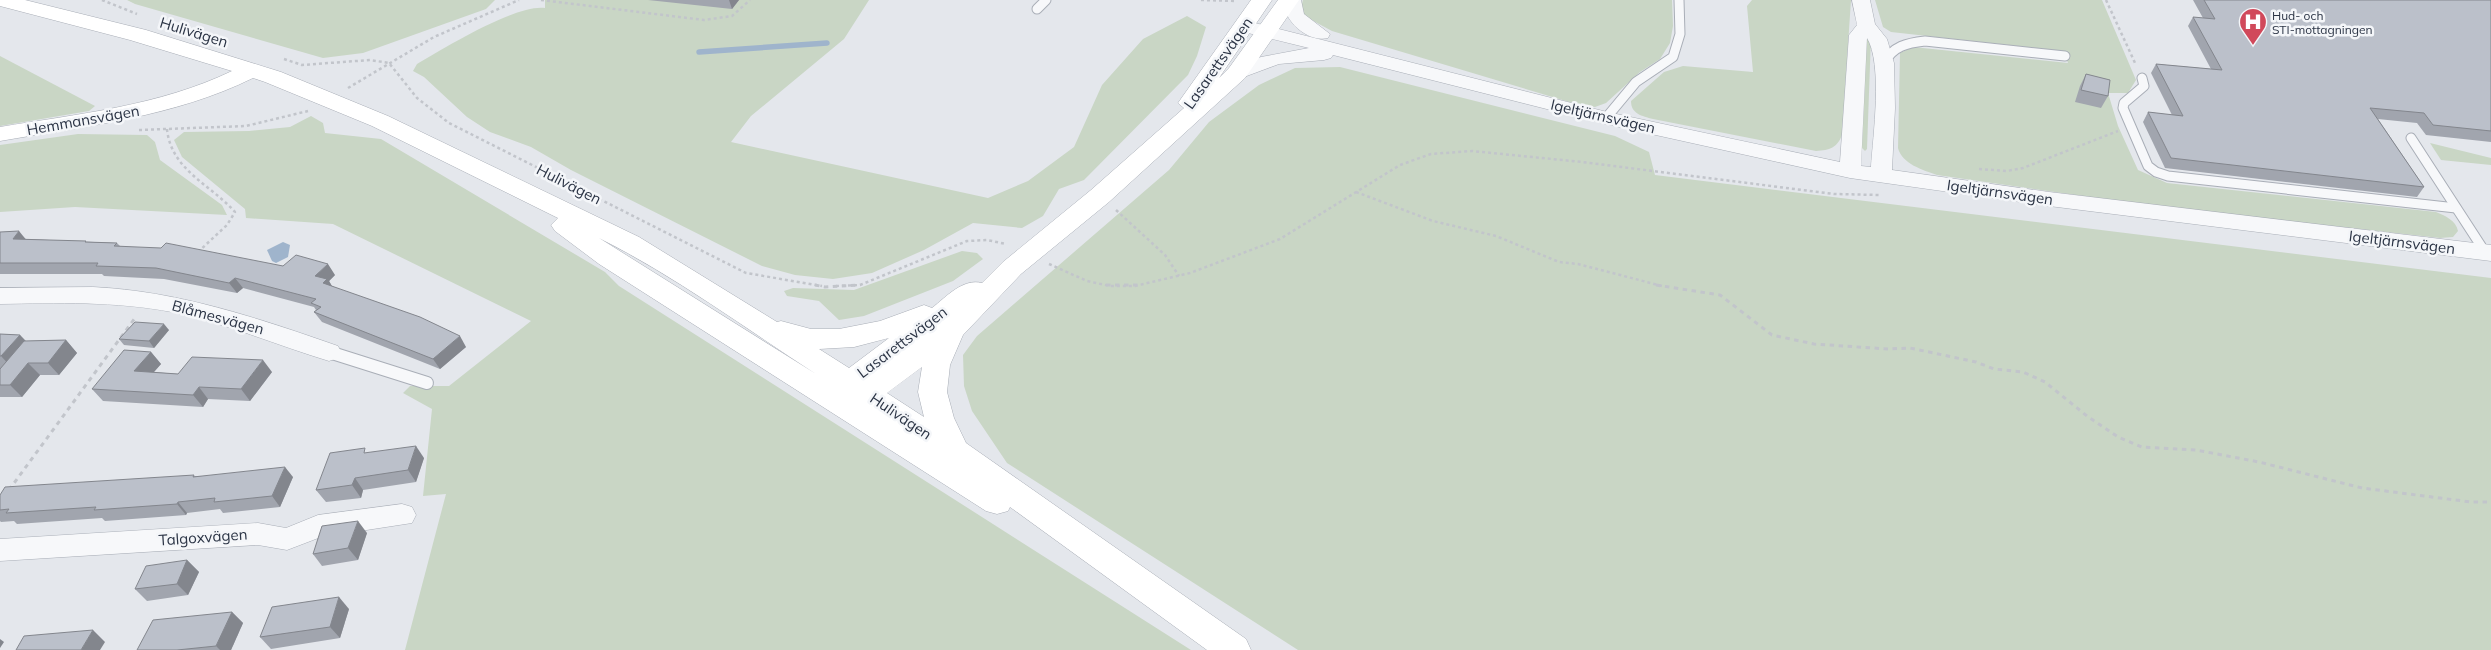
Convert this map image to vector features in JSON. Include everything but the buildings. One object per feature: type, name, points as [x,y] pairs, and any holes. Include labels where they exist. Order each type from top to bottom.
[{"type":"main road","name":"Hulivägen","points":[[0,0],[138,35],[252,70],[380,121],[630,243],[763,326],[851,392],[1234,650]]},
{"type":"main road","name":"Lasarettsvägen","points":[[1175,127],[1193,97],[1256,16],[1290,0]]},
{"type":"main road","name":"Lasarettsvägen","points":[[851,392],[1012,257],[1100,196],[1175,127],[1212,97],[1237,73],[1256,16]]},
{"type":"main road","name":"Hemmansvägen","points":[[165,103],[230,63]]},
{"type":"main road","name":"Hemmansvägen","points":[[0,134],[130,113],[213,89],[252,70]]},
{"type":"main road","name":"Hulivägen","points":[[517,189],[608,258],[956,452],[1168,605]]},
{"type":"main road","name":"Lasarettsvägen","points":[[851,392],[954,328],[1012,257]]},
{"type":"main road","points":[[763,326],[810,339],[834,339],[873,332],[915,319],[966,294]]},
{"type":"main road","points":[[954,328],[933,369],[932,391],[940,420],[956,452]]},
{"type":"street","name":"Igeltjärnsvägen","points":[[1290,0],[1295,14],[1302,22],[1321,34]]},
{"type":"street","points":[[1861,0],[1866,25],[1878,38],[1884,63],[1883,186]]},
{"type":"street","name":"Igeltjärnsvägen","points":[[1256,16],[1321,34],[1516,95]]},
{"type":"street","name":"Igeltjärnsvägen","points":[[1256,16],[1367,58],[1606,118],[1850,171],[1883,186],[2049,199],[2488,252]]},
{"type":"street","points":[[1850,171],[1858,35],[1866,25]]},
{"type":"street","name":"Igeltjärnsvägen","points":[[1237,73],[1255,64],[1303,53],[1367,58]]},
{"type":"street","name":"Blåmesvägen","points":[[0,296],[61,295],[148,300],[227,316],[329,352]]},
{"type":"street","name":"Talgoxvägen","points":[[0,550],[258,534],[287,539],[318,526],[402,515]]},
{"type":"lane","points":[[1037,9],[1046,0]]},
{"type":"lane","points":[[1606,118],[1636,82],[1673,56],[1680,34],[1679,0]]},
{"type":"lane","points":[[1884,63],[1894,48],[1909,42],[1926,41],[2065,56]]},
{"type":"lane","points":[[2142,78],[2144,86],[2124,103],[2123,108],[2148,166],[2156,172],[2168,176],[2456,208]]},
{"type":"lane","points":[[2410,138],[2456,208],[2488,252]]},
{"type":"lane","name":"Blåmesvägen","points":[[329,352],[366,362],[427,383]]},
{"type":"path","points":[[102,0],[141,16]]},
{"type":"path","points":[[342,91],[434,37],[519,0]]},
{"type":"path","points":[[541,0],[553,3],[704,20],[732,16],[750,0]]},
{"type":"path","points":[[1201,0],[1214,2],[1256,16]]},
{"type":"path","points":[[2106,0],[2142,78]]},
{"type":"path","points":[[283,59],[302,65],[370,60],[389,64]]},
{"type":"path","name":"Hulivägen","points":[[389,64],[417,98],[449,123],[746,273],[825,287],[860,284],[967,241],[985,239],[999,240],[1012,257]]},
{"type":"path","points":[[138,130],[250,126],[286,119],[313,109]]},
{"type":"path","points":[[1978,169],[2007,171],[2022,168],[2130,126]]},
{"type":"path","points":[[1042,261],[1087,282],[1110,286],[1135,286],[1179,276],[1280,239],[1400,164],[1431,154],[1472,151],[1641,169],[1834,194],[1883,186]]},
{"type":"path","points":[[1356,192],[1433,221],[1496,236],[1559,262],[1578,264],[1659,286],[1720,295],[1772,335],[1786,339],[1838,346],[1910,348],[1976,362],[1994,369],[2023,372],[2045,382],[2070,400],[2087,416],[2118,437],[2142,447],[2196,450],[2259,462],[2362,488],[2491,502]]},
{"type":"path","points":[[1100,196],[1149,238],[1165,255],[1179,276]]},
{"type":"green space","points":[[127,0],[495,0],[486,9],[363,53],[323,58],[135,4]]},
{"type":"green space","points":[[545,0],[869,0],[844,39],[751,116],[731,142],[988,198],[1028,181],[1074,147],[1102,85],[1143,39],[1187,16],[1206,27],[1197,56],[1188,75],[1084,180],[1059,189],[1043,216],[1022,228],[973,223],[924,250],[872,273],[833,279],[795,275],[762,266],[571,170],[531,147],[490,132],[467,117],[424,77],[413,71],[417,64],[480,28],[517,13],[545,8]]},
{"type":"green space","points":[[1303,0],[1672,0],[1673,26],[1670,43],[1660,59],[1640,72],[1606,103],[1595,107],[1579,105],[1332,31],[1304,16],[1301,7]]},
{"type":"green space","points":[[1752,0],[1851,0],[1842,135],[1838,143],[1832,148],[1816,151],[1653,119],[1638,114],[1633,109],[1631,101],[1664,72],[1683,66],[1753,72],[1747,6]]},
{"type":"green space","points":[[1875,0],[2102,0],[2136,80],[2128,93],[2108,93],[2118,126],[2138,170],[2167,183],[2436,212],[2453,221],[2458,231],[2453,237],[2440,238],[2153,206],[1937,175],[1926,171],[1908,162],[1900,154],[1898,148],[1900,53],[1913,47],[2068,63],[2063,51],[1891,32],[1883,27]]},
{"type":"green space","points":[[1866,36],[1871,37],[1867,149],[1865,151],[1861,147]]},
{"type":"green space","points":[[0,56],[95,106],[89,111],[0,126]]},
{"type":"green space","points":[[1340,67],[1615,136],[1649,152],[1655,175],[2491,278],[2491,650],[1298,650],[1007,463],[972,411],[964,386],[963,355],[977,336],[1169,170],[1209,122],[1259,85],[1295,68]]},
{"type":"green space","points":[[311,116],[323,123],[325,133],[381,139],[605,272],[619,286],[1191,650],[405,650],[446,494],[423,496],[432,409],[403,393],[410,386],[449,386],[531,321],[333,224],[246,218],[245,209],[182,157],[174,140],[184,132],[249,131],[290,127]]},
{"type":"green space","points":[[78,134],[147,135],[155,142],[160,160],[222,205],[227,215],[75,207],[0,212],[0,145]]},
{"type":"green space","points":[[2430,143],[2491,158],[2491,165],[2441,160]]},
{"type":"green space","points":[[962,251],[977,253],[983,259],[953,281],[864,316],[839,320],[819,301],[787,296],[784,291],[793,288],[854,290]]},
{"type":"water","points":[[283,242],[290,245],[288,257],[276,263],[272,261],[267,250]]},
{"type":"waterway","points":[[699,52],[827,43]]},
{"type":"place","name":"Hud- och STI-mottagningen","points":[[2253,46]]}]
